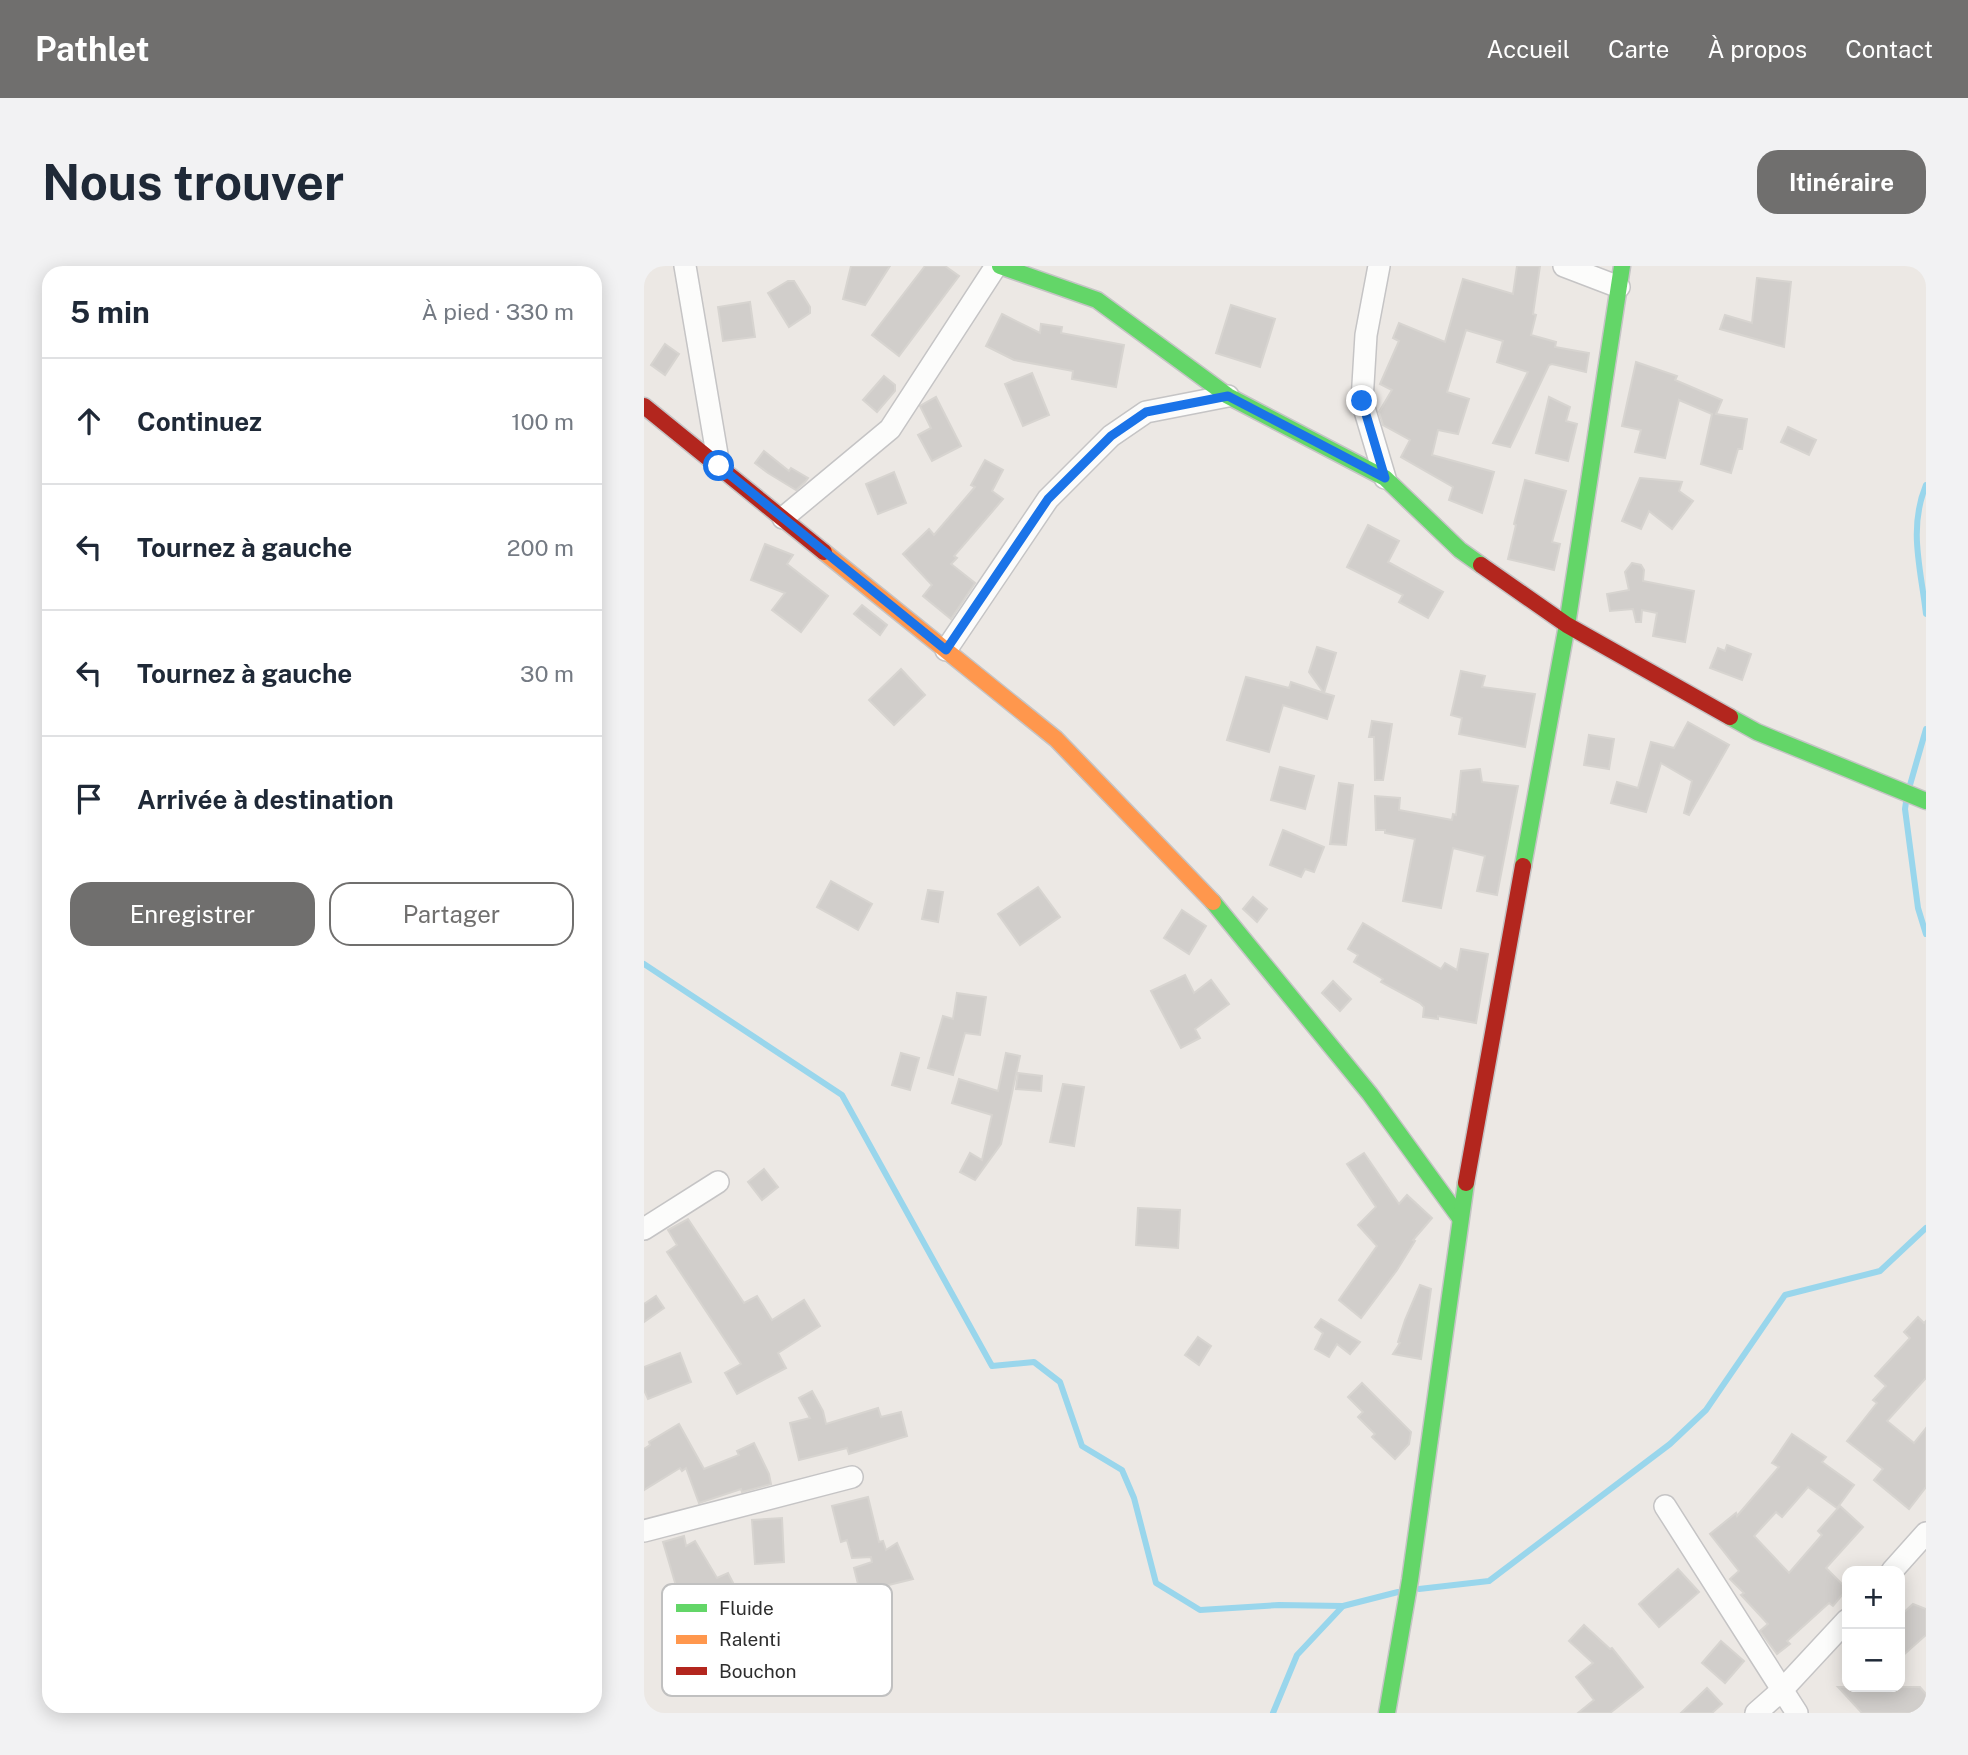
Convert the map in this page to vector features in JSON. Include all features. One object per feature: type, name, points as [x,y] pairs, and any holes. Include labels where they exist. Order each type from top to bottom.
[{"type":"street","points":[[685,266],[719,466]]},
{"type":"street","points":[[783,518],[890,429],[998,266],[1097,300],[1228,396],[1385,478],[1460,550],[1567,625],[1757,732],[1926,802]]},
{"type":"street","points":[[1379,266],[1366,335],[1362,401],[1385,478]]},
{"type":"street","points":[[1387,1713],[1410,1580],[1460,1218],[1567,625],[1621,277],[1564,266]]},
{"type":"street","points":[[946,650],[1048,499],[1111,436],[1146,412],[1228,396]]},
{"type":"street","points":[[644,407],[1056,739],[1222,912],[1370,1094],[1460,1218]]},
{"type":"street","points":[[644,1229],[718,1182]]},
{"type":"street","points":[[644,1531],[852,1477]]},
{"type":"street","points":[[1664,1506],[1797,1713]]},
{"type":"street","points":[[1896,1566],[1926,1533]]},
{"type":"street","points":[[1756,1713],[1781,1691],[1842,1625]]},
{"type":"building","points":[[851,266],[890,266],[865,305],[843,299]]},
{"type":"building","points":[[925,266],[945,266],[959,276],[899,356],[872,335]]},
{"type":"building","points":[[1517,266],[1540,266],[1533,314],[1536,315],[1531,335],[1556,342],[1555,347],[1589,353],[1586,372],[1549,365],[1510,447],[1493,443],[1528,372],[1497,362],[1503,341],[1466,330],[1447,392],[1469,399],[1458,434],[1438,430],[1432,455],[1494,472],[1482,513],[1449,500],[1453,487],[1401,457],[1410,440],[1383,425],[1379,412],[1392,390],[1380,384],[1399,341],[1393,338],[1399,323],[1445,342],[1463,279],[1513,294]]},
{"type":"building","points":[[1757,278],[1791,282],[1784,347],[1720,329],[1725,315],[1752,323]]},
{"type":"building","points":[[788,281],[794,281],[810,307],[810,313],[789,327],[768,293]]},
{"type":"building","points":[[750,302],[755,337],[723,341],[718,307]]},
{"type":"building","points":[[1231,305],[1275,319],[1260,367],[1216,353]]},
{"type":"building","points":[[1002,314],[1040,333],[1041,324],[1062,327],[1061,333],[1124,345],[1116,387],[1072,379],[1073,371],[1014,360],[986,346]]},
{"type":"building","points":[[665,344],[679,354],[665,375],[651,365]]},
{"type":"building","points":[[1636,362],[1677,376],[1675,380],[1722,400],[1716,414],[1747,419],[1742,449],[1738,449],[1731,473],[1701,464],[1712,414],[1679,400],[1665,458],[1635,452],[1641,430],[1622,426]]},
{"type":"building","points":[[1032,373],[1049,415],[1023,426],[1005,384]]},
{"type":"building","points":[[884,376],[895,385],[895,391],[877,412],[863,400]]},
{"type":"building","points":[[936,397],[961,446],[932,461],[918,435],[931,428],[920,406]]},
{"type":"building","points":[[1549,397],[1570,407],[1566,421],[1577,424],[1568,461],[1536,453]]},
{"type":"building","points":[[1788,427],[1816,440],[1809,455],[1781,442]]},
{"type":"building","points":[[764,451],[789,471],[791,468],[808,478],[796,490],[768,473],[755,463]]},
{"type":"building","points":[[985,460],[1003,470],[992,491],[1003,499],[954,556],[957,558],[951,564],[975,583],[951,619],[923,596],[932,585],[903,554],[929,529],[934,535],[975,487],[971,485]]},
{"type":"building","points":[[894,472],[906,503],[878,514],[866,484]]},
{"type":"building","points":[[1640,478],[1682,482],[1679,491],[1693,501],[1672,529],[1649,511],[1641,529],[1622,521]]},
{"type":"building","points":[[1525,480],[1566,491],[1552,542],[1560,544],[1554,570],[1508,559]]},
{"type":"building","points":[[1368,525],[1399,541],[1388,562],[1443,592],[1428,618],[1399,602],[1403,595],[1347,567]]},
{"type":"building","points":[[765,544],[793,555],[787,564],[828,596],[801,632],[772,610],[785,593],[751,580]]},
{"type":"building","points":[[1632,563],[1641,565],[1644,570],[1643,581],[1694,591],[1685,642],[1653,636],[1657,613],[1642,610],[1641,622],[1636,622],[1633,609],[1610,611],[1607,594],[1629,590],[1625,572]]},
{"type":"building","points":[[862,605],[887,625],[880,635],[854,614]]},
{"type":"building","points":[[1727,645],[1751,654],[1742,680],[1710,668],[1718,648],[1725,651]]},
{"type":"building","points":[[1317,647],[1336,653],[1324,693],[1309,672]]},
{"type":"building","points":[[901,669],[925,695],[894,725],[869,700]]},
{"type":"building","points":[[1461,671],[1485,676],[1482,687],[1535,694],[1525,747],[1459,734],[1462,718],[1451,715]]},
{"type":"building","points":[[1246,677],[1289,688],[1291,682],[1334,696],[1327,719],[1283,705],[1269,752],[1227,740]]},
{"type":"building","points":[[1372,721],[1392,724],[1383,780],[1375,780],[1374,737],[1369,737]]},
{"type":"building","points":[[1688,722],[1729,745],[1689,815],[1684,813],[1692,781],[1661,763],[1646,812],[1611,803],[1617,782],[1638,788],[1651,742],[1674,748]]},
{"type":"building","points":[[1589,735],[1614,739],[1609,769],[1584,765]]},
{"type":"building","points":[[1280,767],[1314,776],[1305,809],[1271,800]]},
{"type":"building","points":[[1480,769],[1482,782],[1518,786],[1497,895],[1477,891],[1485,856],[1453,848],[1441,908],[1403,901],[1415,839],[1376,830],[1375,796],[1400,798],[1399,810],[1452,820],[1453,814],[1456,815],[1461,771]]},
{"type":"building","points":[[1339,783],[1353,785],[1346,845],[1330,844]]},
{"type":"building","points":[[1283,830],[1324,847],[1314,872],[1305,869],[1301,877],[1270,865]]},
{"type":"building","points":[[831,881],[872,904],[858,930],[817,907]]},
{"type":"building","points":[[1038,887],[1060,917],[1020,945],[998,914]]},
{"type":"building","points":[[928,890],[943,892],[938,922],[922,919]]},
{"type":"building","points":[[1253,897],[1267,909],[1257,922],[1243,909]]},
{"type":"building","points":[[1182,910],[1206,926],[1189,954],[1164,938]]},
{"type":"building","points":[[1363,923],[1441,969],[1445,963],[1457,970],[1461,949],[1488,954],[1476,1023],[1438,1016],[1438,1019],[1423,1017],[1424,1007],[1420,1003],[1381,982],[1383,979],[1354,962],[1358,955],[1348,949]]},
{"type":"building","points":[[1185,975],[1194,993],[1211,980],[1229,1004],[1195,1029],[1200,1038],[1181,1048],[1151,991]]},
{"type":"building","points":[[1333,981],[1351,999],[1340,1011],[1322,993]]},
{"type":"building","points":[[957,993],[986,997],[980,1035],[965,1033],[953,1075],[928,1068],[943,1016],[953,1019]]},
{"type":"building","points":[[901,1053],[919,1058],[910,1090],[892,1085]]},
{"type":"building","points":[[1006,1053],[1020,1056],[1001,1144],[975,1180],[960,1172],[970,1153],[982,1160],[992,1115],[952,1103],[959,1079],[998,1091]]},
{"type":"building","points":[[1018,1073],[1042,1076],[1041,1091],[1016,1089]]},
{"type":"building","points":[[1063,1084],[1084,1087],[1074,1146],[1050,1142]]},
{"type":"building","points":[[1364,1153],[1399,1204],[1407,1195],[1432,1218],[1413,1240],[1415,1241],[1397,1270],[1361,1318],[1339,1300],[1377,1246],[1358,1225],[1376,1207],[1347,1164]]},
{"type":"building","points":[[764,1169],[778,1187],[762,1200],[748,1182]]},
{"type":"building","points":[[1138,1208],[1180,1210],[1178,1248],[1136,1245]]},
{"type":"building","points":[[688,1219],[744,1303],[757,1296],[772,1320],[804,1300],[820,1326],[778,1353],[786,1368],[737,1394],[725,1373],[741,1364],[667,1252],[677,1245],[668,1230]]},
{"type":"building","points":[[1420,1285],[1431,1289],[1421,1359],[1393,1354],[1400,1343],[1398,1342],[1405,1320]]},
{"type":"building","points":[[656,1296],[664,1308],[644,1322],[644,1304]]},
{"type":"building","points":[[1918,1317],[1924,1323],[1926,1321],[1926,1378],[1887,1421],[1914,1443],[1926,1428],[1926,1487],[1909,1509],[1874,1480],[1883,1469],[1847,1441],[1877,1403],[1873,1400],[1886,1386],[1875,1376],[1910,1338],[1904,1332]]},
{"type":"building","points":[[1321,1319],[1360,1342],[1350,1354],[1337,1344],[1329,1357],[1315,1349],[1323,1333],[1315,1327]]},
{"type":"building","points":[[1198,1337],[1211,1346],[1199,1365],[1185,1355]]},
{"type":"building","points":[[680,1353],[691,1382],[648,1399],[644,1390],[644,1367]]},
{"type":"building","points":[[1362,1383],[1411,1432],[1409,1444],[1395,1459],[1372,1437],[1375,1434],[1358,1417],[1363,1412],[1348,1397]]},
{"type":"building","points":[[812,1391],[823,1411],[826,1424],[878,1408],[881,1417],[901,1412],[907,1436],[849,1454],[847,1448],[799,1460],[790,1423],[810,1418],[799,1398]]},
{"type":"building","points":[[679,1424],[704,1469],[739,1455],[737,1451],[754,1443],[771,1484],[742,1492],[741,1489],[699,1503],[686,1468],[682,1471],[680,1468],[644,1490],[644,1449],[650,1445],[649,1442]]},
{"type":"building","points":[[1792,1434],[1826,1457],[1822,1462],[1854,1485],[1837,1508],[1808,1487],[1782,1517],[1776,1512],[1754,1536],[1789,1573],[1822,1535],[1818,1531],[1840,1506],[1863,1527],[1826,1568],[1842,1584],[1842,1595],[1833,1606],[1829,1603],[1787,1641],[1790,1644],[1777,1654],[1760,1631],[1768,1624],[1730,1579],[1739,1571],[1710,1534],[1736,1513],[1737,1516],[1779,1467],[1772,1463]]},
{"type":"building","points":[[868,1497],[879,1542],[883,1541],[886,1550],[897,1543],[913,1579],[892,1584],[858,1584],[854,1568],[872,1562],[871,1557],[852,1558],[847,1540],[841,1542],[832,1506]]},
{"type":"building","points":[[782,1518],[784,1562],[755,1564],[752,1520]]},
{"type":"building","points":[[684,1536],[686,1546],[695,1541],[717,1578],[728,1573],[734,1584],[675,1584],[663,1542]]},
{"type":"building","points":[[1678,1569],[1699,1592],[1659,1627],[1639,1604]]},
{"type":"building","points":[[1913,1604],[1926,1609],[1926,1635],[1905,1654],[1905,1629],[1905,1611]]},
{"type":"building","points":[[1584,1625],[1612,1648],[1643,1687],[1610,1713],[1578,1713],[1594,1700],[1576,1677],[1593,1663],[1569,1641]]},
{"type":"building","points":[[1721,1641],[1744,1661],[1725,1683],[1702,1663]]},
{"type":"building","points":[[1905,1687],[1920,1687],[1926,1694],[1926,1713],[1862,1713],[1843,1692],[1905,1692]]},
{"type":"building","points":[[1707,1688],[1722,1704],[1712,1713],[1681,1713]]},
{"type":"waterway","points":[[1926,485],[1917,533],[1926,614]]},
{"type":"waterway","points":[[1910,785],[1926,729]]},
{"type":"waterway","points":[[1906,802],[1918,908],[1926,934]]},
{"type":"waterway","points":[[644,964],[842,1095],[992,1366],[1034,1362],[1060,1382],[1082,1446],[1122,1470],[1134,1498],[1156,1583],[1200,1610],[1279,1605],[1343,1606]]},
{"type":"waterway","points":[[1419,1589],[1489,1581],[1670,1444],[1706,1410],[1785,1295],[1880,1271],[1926,1228]]},
{"type":"waterway","points":[[1273,1713],[1297,1655],[1343,1606],[1398,1592]]},
{"type":"traffic: fast","points":[[1000,266],[1097,300],[1228,396],[1385,478],[1460,550],[1481,565]]},
{"type":"traffic: fast","points":[[1523,866],[1567,625],[1622,266]]},
{"type":"traffic: fast","points":[[1730,717],[1757,732],[1926,801]]},
{"type":"traffic: fast","points":[[1213,902],[1370,1094],[1460,1218]]},
{"type":"traffic: fast","points":[[1387,1713],[1410,1580],[1466,1183]]},
{"type":"traffic: slow","points":[[824,552],[1056,739],[1213,902]]},
{"type":"traffic: jam","points":[[644,406],[824,552]]},
{"type":"traffic: jam","points":[[1481,565],[1567,625],[1730,717]]},
{"type":"traffic: jam","points":[[1466,1183],[1523,866]]},
{"type":"route","points":[[719,466],[946,650],[1048,499],[1111,436],[1146,412],[1228,396],[1385,478],[1362,401]]}]
